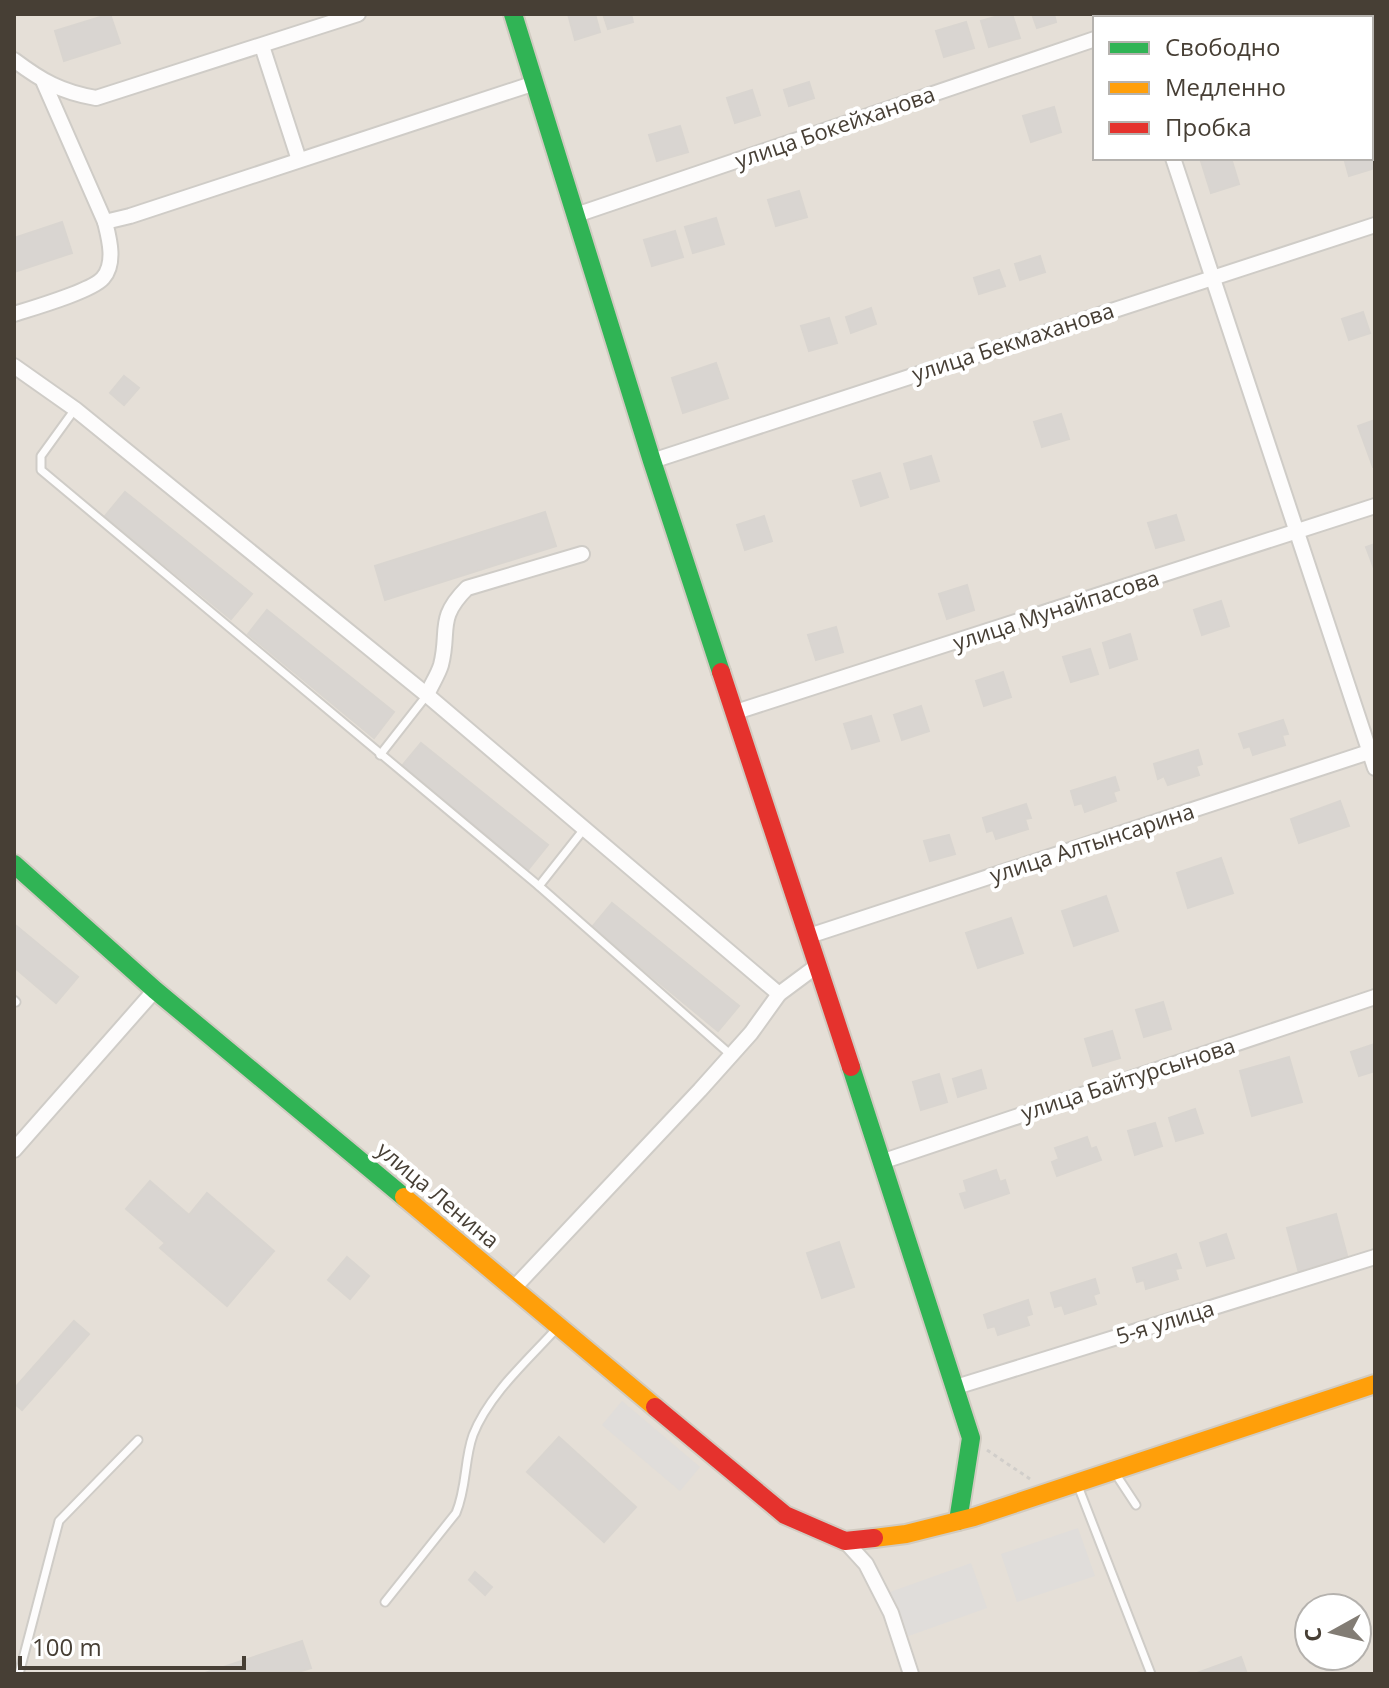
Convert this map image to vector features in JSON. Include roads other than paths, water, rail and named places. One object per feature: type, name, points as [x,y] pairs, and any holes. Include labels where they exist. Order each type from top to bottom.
[{"type":"street","points":[[14,60],[44,83],[96,98],[358,14]]},
{"type":"street","points":[[513,14],[652,461],[956,1387],[971,1438],[958,1521]]},
{"type":"street","name":"улица Бокейханова","points":[[576,215],[1093,40]]},
{"type":"street","points":[[262,46],[299,160]]},
{"type":"street","points":[[14,314],[103,279],[109,265],[111,247],[105,222],[44,83]]},
{"type":"street","points":[[105,222],[535,83]]},
{"type":"street","points":[[1174,160],[1372,750],[1375,768]]},
{"type":"street","name":"улица Бекмаханова","points":[[652,461],[1375,225]]},
{"type":"street","points":[[14,366],[75,409],[427,695],[779,994]]},
{"type":"street","name":"улица Мунайпасова","points":[[736,712],[1375,506]]},
{"type":"street","points":[[427,695],[441,665],[447,614],[467,588],[582,554]]},
{"type":"street","name":"улица Алтынсарина","points":[[809,936],[1372,750]]},
{"type":"street","name":"улица Ленина","points":[[14,864],[155,990],[785,1515],[845,1541]]},
{"type":"street","points":[[513,1289],[751,1033],[779,994],[818,965]]},
{"type":"street","points":[[14,1150],[155,990]]},
{"type":"street","name":"улица Байтурсынова","points":[[881,1162],[1375,997]]},
{"type":"street","name":"5-я улица","points":[[956,1387],[1375,1257]]},
{"type":"street","points":[[845,1541],[906,1534],[958,1521],[1375,1384]]},
{"type":"street","points":[[845,1541],[873,1576],[891,1613],[911,1674]]},
{"type":"lane","points":[[75,409],[41,456],[41,470],[539,886],[731,1055]]},
{"type":"lane","points":[[380,755],[427,695]]},
{"type":"lane","points":[[539,886],[584,829]]},
{"type":"lane","points":[[385,1602],[456,1513],[463,1496],[473,1436],[492,1401],[558,1326]]},
{"type":"lane","points":[[19,1674],[59,1521],[138,1440]]},
{"type":"lane","points":[[1114,1471],[1136,1505]]},
{"type":"lane","points":[[1077,1484],[1151,1674]]}]
